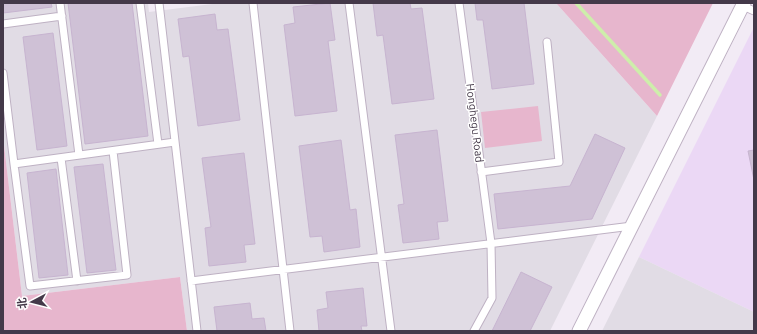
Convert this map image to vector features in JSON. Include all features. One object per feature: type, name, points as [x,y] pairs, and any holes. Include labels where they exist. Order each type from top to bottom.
[{"type":"street","points":[[579,331],[632,226],[747,7]]},
{"type":"lane","points":[[60,3],[79,155]]},
{"type":"lane","points":[[140,3],[158,144]]},
{"type":"lane","points":[[159,3],[197,331]]},
{"type":"lane","points":[[253,3],[290,331]]},
{"type":"lane","points":[[349,3],[383,257],[391,331]]},
{"type":"lane","name":"Honghegu Road","points":[[459,3],[491,243],[492,298],[474,331]]},
{"type":"lane","points":[[3,24],[62,16]]},
{"type":"lane","points":[[481,172],[559,162],[547,42]]},
{"type":"lane","points":[[3,73],[30,286],[127,275],[113,151]]},
{"type":"lane","points":[[14,164],[175,142]]},
{"type":"lane","points":[[61,158],[77,281]]},
{"type":"lane","points":[[191,281],[632,226]]},
{"type":"shaded area","points":[[3,3],[148,3],[149,12],[220,3],[556,3],[657,116],[550,331],[187,331],[180,277],[22,296],[3,137]]},
{"type":"shaded area","points":[[556,3],[713,3],[657,116]]},
{"type":"shaded area","points":[[754,27],[754,312],[639,257]]},
{"type":"shaded area","points":[[538,106],[542,141],[485,148],[481,112]]},
{"type":"shaded area","points":[[3,137],[22,296],[180,277],[187,331],[3,331]]},
{"type":"shaded area","points":[[639,257],[754,312],[754,331],[602,331]]},
{"type":"building","points":[[3,3],[51,3],[52,7],[3,13]]},
{"type":"building","points":[[68,3],[132,3],[148,136],[85,144]]},
{"type":"building","points":[[330,3],[335,40],[328,41],[337,111],[295,116],[284,25],[295,23],[293,7]]},
{"type":"building","points":[[373,3],[410,3],[411,9],[422,8],[434,99],[392,104],[383,35],[377,36]]},
{"type":"building","points":[[475,3],[524,3],[534,84],[492,89],[483,20],[477,20]]},
{"type":"building","points":[[215,14],[217,30],[228,29],[240,120],[198,126],[189,56],[183,57],[178,19]]},
{"type":"building","points":[[53,33],[67,146],[37,150],[23,37]]},
{"type":"building","points":[[437,130],[448,221],[437,222],[439,239],[403,243],[398,205],[404,204],[395,135]]},
{"type":"building","points":[[595,134],[625,148],[592,219],[498,229],[494,194],[570,186]]},
{"type":"building","points":[[341,140],[350,210],[356,209],[360,247],[324,252],[322,236],[310,237],[299,146]]},
{"type":"building","points":[[754,150],[754,180],[748,151]]},
{"type":"building","points":[[244,153],[255,244],[244,245],[246,262],[209,266],[205,228],[211,227],[202,158]]},
{"type":"building","points":[[103,164],[116,270],[87,273],[74,167]]},
{"type":"building","points":[[56,169],[68,275],[39,278],[27,173]]},
{"type":"building","points":[[521,272],[552,287],[530,331],[492,331]]},
{"type":"building","points":[[363,288],[367,326],[361,326],[362,331],[319,331],[317,310],[328,308],[326,292]]},
{"type":"building","points":[[250,303],[252,319],[264,318],[266,331],[217,331],[214,307]]},
{"type":"waterway","points":[[576,3],[660,95]]}]
